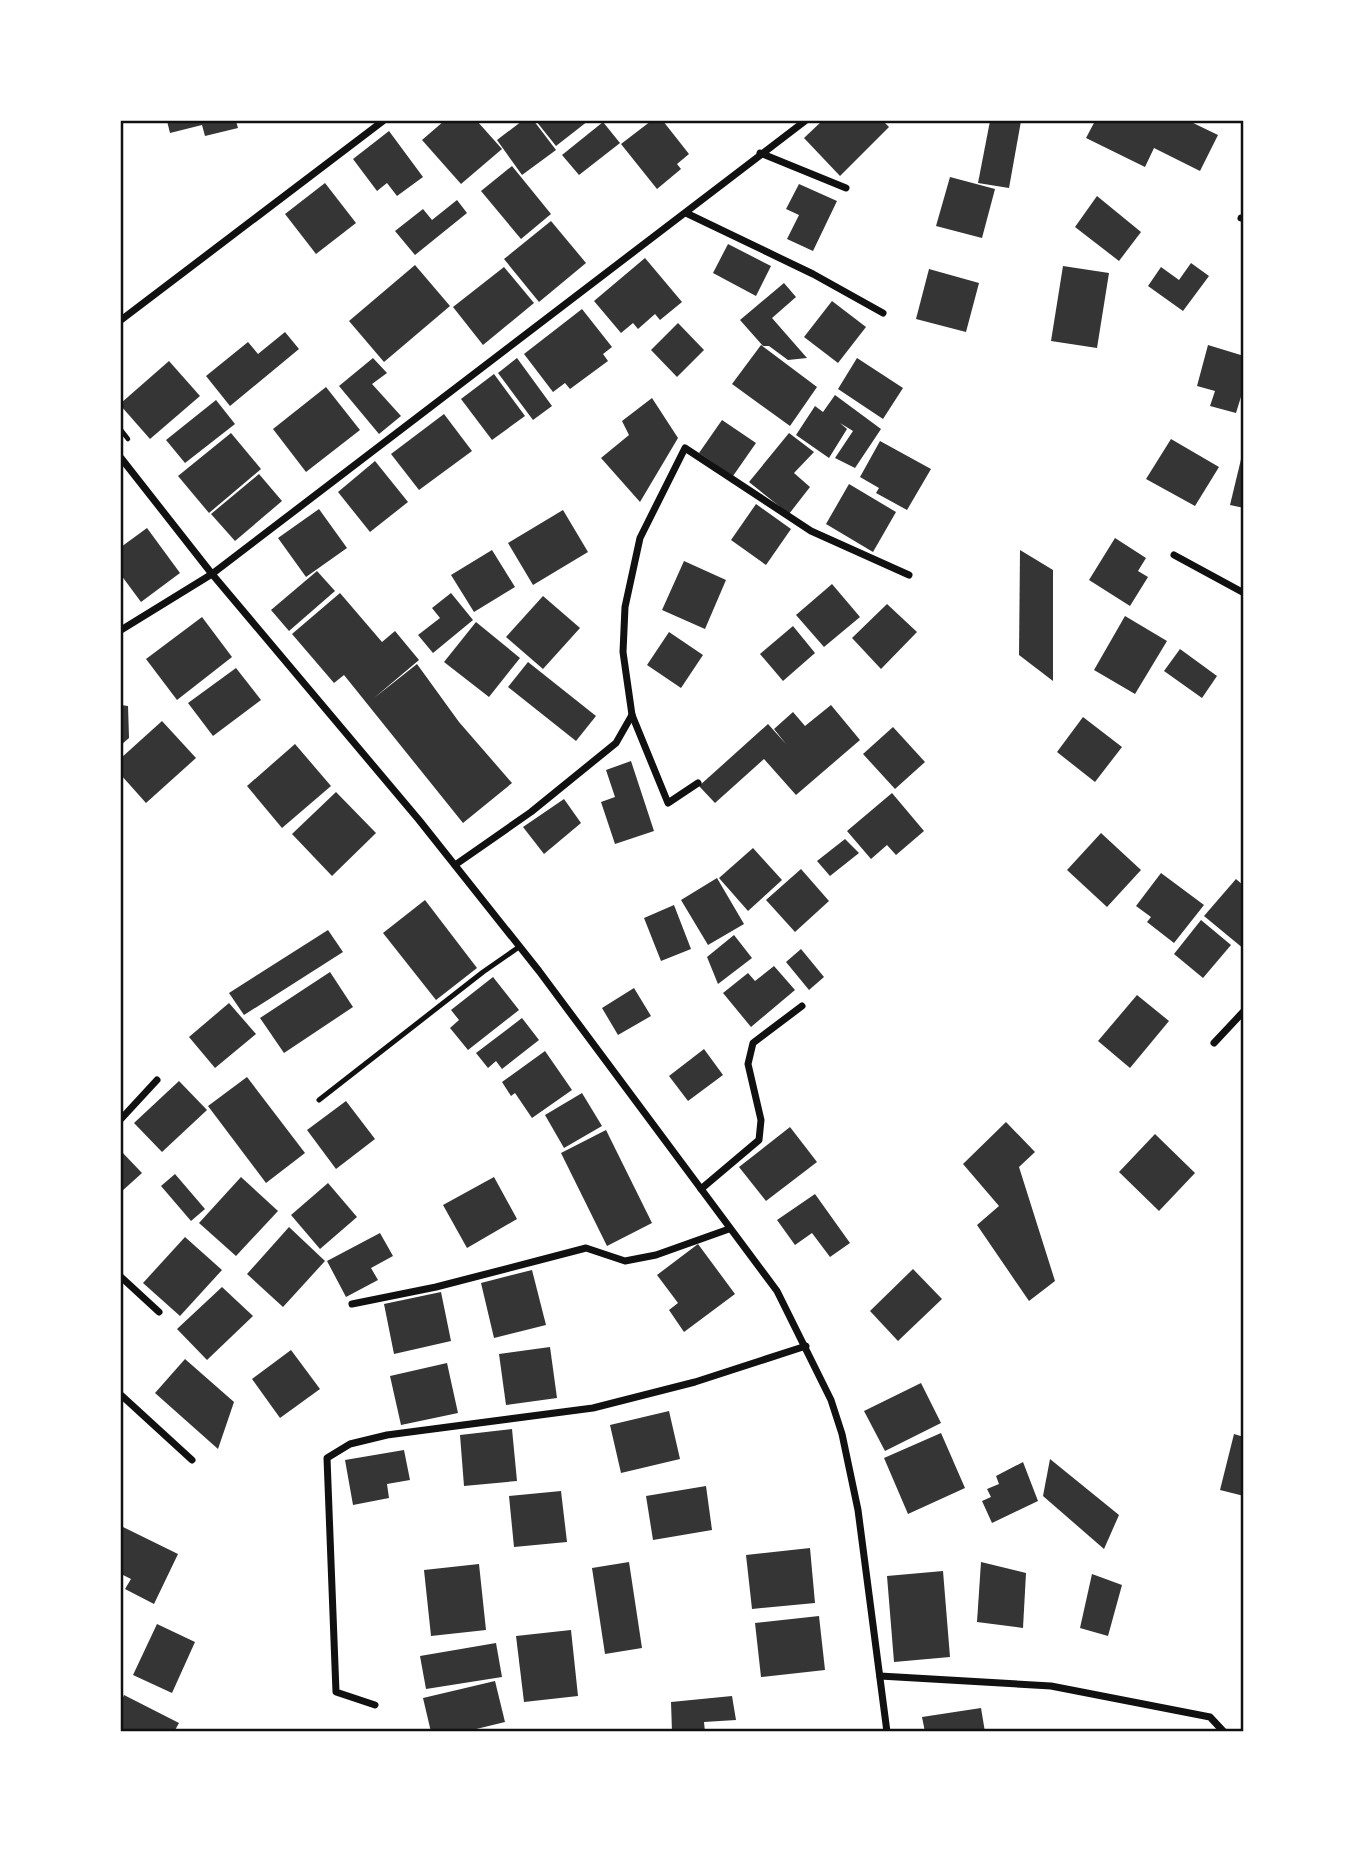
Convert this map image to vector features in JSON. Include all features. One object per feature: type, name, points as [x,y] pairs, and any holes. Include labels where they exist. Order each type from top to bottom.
[{"type":"street","points":[[121,320],[383,121]]},
{"type":"street","points":[[121,630],[212,574],[805,121]]},
{"type":"street","points":[[760,153],[846,188]]},
{"type":"street","points":[[686,213],[813,274],[883,313]]},
{"type":"street","points":[[698,783],[668,803],[632,715],[622,652],[625,607],[640,538],[685,447],[811,531],[909,575]]},
{"type":"street","points":[[121,458],[212,574],[455,865],[777,1291],[831,1400],[851,1474],[887,1732]]},
{"type":"street","points":[[1174,555],[1244,593]]},
{"type":"street","points":[[455,865],[531,812],[616,743],[632,715]]},
{"type":"street","points":[[701,1189],[759,1140],[761,1120],[748,1064],[753,1043],[802,1006]]},
{"type":"street","points":[[1214,1043],[1244,1011]]},
{"type":"street","points":[[121,1119],[157,1080]]},
{"type":"street","points":[[352,1304],[436,1287],[586,1248],[625,1261],[646,1257],[729,1229]]},
{"type":"street","points":[[121,1277],[159,1312]]},
{"type":"street","points":[[375,1705],[336,1692],[327,1458],[350,1444],[387,1434],[593,1408],[695,1382],[806,1346]]},
{"type":"street","points":[[121,1395],[192,1460]]},
{"type":"street","points":[[880,1676],[1051,1686],[1210,1717],[1224,1732]]},
{"type":"lane","points":[[319,1100],[519,947]]},
{"type":"building","points":[[167,121],[236,121],[238,128],[205,136],[202,125],[170,133]]},
{"type":"building","points":[[444,121],[477,121],[502,149],[461,184],[422,140]]},
{"type":"building","points":[[522,121],[534,121],[556,150],[522,175],[497,140]]},
{"type":"building","points":[[536,121],[588,121],[556,146]]},
{"type":"building","points":[[651,121],[663,121],[689,154],[677,164],[681,169],[657,189],[621,144]]},
{"type":"building","points":[[822,121],[883,121],[889,127],[840,176],[804,138]]},
{"type":"building","points":[[990,121],[1021,121],[1009,188],[978,183]]},
{"type":"building","points":[[1095,121],[1189,121],[1218,135],[1200,171],[1154,148],[1145,167],[1086,138]]},
{"type":"building","points":[[603,122],[620,143],[579,175],[562,155]]},
{"type":"building","points":[[389,131],[423,177],[397,196],[387,183],[377,191],[353,159]]},
{"type":"building","points":[[512,166],[551,214],[521,239],[481,191]]},
{"type":"building","points":[[950,177],[995,189],[982,238],[936,226]]},
{"type":"building","points":[[325,183],[356,223],[316,254],[285,214]]},
{"type":"building","points":[[799,184],[837,201],[813,251],[787,239],[799,215],[786,209]]},
{"type":"building","points":[[1097,196],[1141,232],[1119,261],[1075,227]]},
{"type":"building","points":[[457,200],[467,213],[415,255],[395,231],[423,209],[432,220]]},
{"type":"building","points":[[551,221],[586,263],[539,302],[504,259]]},
{"type":"building","points":[[728,244],[771,266],[756,296],[713,273]]},
{"type":"building","points":[[645,258],[682,302],[660,320],[655,314],[638,329],[633,323],[621,333],[594,301]]},
{"type":"building","points":[[1191,263],[1209,276],[1183,311],[1148,286],[1161,267],[1179,280]]},
{"type":"building","points":[[415,265],[450,306],[384,362],[349,321]]},
{"type":"building","points":[[1063,266],[1109,273],[1097,348],[1051,341]]},
{"type":"building","points":[[504,267],[534,303],[483,345],[453,307]]},
{"type":"building","points":[[929,269],[979,283],[966,332],[916,319]]},
{"type":"building","points":[[784,283],[796,297],[772,318],[807,358],[788,360],[769,346],[763,346],[740,320]]},
{"type":"building","points":[[832,301],[866,327],[838,363],[804,337]]},
{"type":"building","points":[[582,309],[612,347],[603,354],[608,361],[570,389],[565,383],[553,392],[524,354]]},
{"type":"building","points":[[678,323],[704,350],[677,377],[651,350]]},
{"type":"building","points":[[285,332],[299,349],[230,406],[206,376],[248,342],[258,354]]},
{"type":"building","points":[[761,345],[817,387],[790,426],[732,384]]},
{"type":"building","points":[[1208,345],[1244,356],[1244,387],[1236,413],[1210,406],[1215,391],[1197,386]]},
{"type":"building","points":[[373,358],[387,373],[372,384],[401,416],[379,434],[339,386]]},
{"type":"building","points":[[517,358],[552,406],[533,420],[498,373]]},
{"type":"building","points":[[857,358],[903,388],[883,419],[838,389]]},
{"type":"building","points":[[169,361],[200,396],[150,439],[121,403]]},
{"type":"building","points":[[494,374],[525,416],[492,440],[461,399]]},
{"type":"building","points":[[326,387],[360,430],[306,472],[273,429]]},
{"type":"building","points":[[835,395],[881,429],[855,468],[835,458],[853,431],[840,423],[847,429],[829,458],[796,435],[815,406],[823,412]]},
{"type":"building","points":[[652,398],[678,438],[640,502],[601,458],[629,435],[622,421]]},
{"type":"building","points":[[216,400],[235,424],[185,463],[166,440]]},
{"type":"building","points":[[444,414],[472,451],[419,490],[391,454]]},
{"type":"building","points":[[722,420],[756,443],[733,476],[699,453]]},
{"type":"building","points":[[231,433],[261,469],[209,513],[178,476]]},
{"type":"building","points":[[789,433],[814,452],[794,473],[810,487],[789,514],[749,482]]},
{"type":"building","points":[[1171,439],[1219,467],[1195,506],[1146,479]]},
{"type":"building","points":[[880,441],[931,469],[907,510],[876,493],[879,488],[860,477]]},
{"type":"building","points":[[1244,451],[1244,508],[1230,505]]},
{"type":"building","points":[[375,461],[408,502],[370,532],[338,492]]},
{"type":"building","points":[[259,474],[282,501],[235,541],[211,514]]},
{"type":"building","points":[[849,484],[896,512],[873,552],[826,524]]},
{"type":"building","points":[[756,504],[791,529],[766,565],[731,540]]},
{"type":"building","points":[[319,509],[347,548],[306,577],[278,538]]},
{"type":"building","points":[[563,510],[588,552],[533,585],[508,543]]},
{"type":"building","points":[[147,528],[180,573],[141,602],[121,575],[121,547]]},
{"type":"building","points":[[1115,538],[1146,558],[1138,571],[1148,577],[1130,606],[1089,580]]},
{"type":"building","points":[[492,550],[515,587],[474,612],[451,575]]},
{"type":"building","points":[[1020,550],[1053,570],[1053,681],[1019,655]]},
{"type":"building","points":[[684,561],[726,580],[705,629],[662,610]]},
{"type":"building","points":[[317,571],[335,591],[289,631],[271,610]]},
{"type":"building","points":[[832,584],[860,617],[824,647],[796,615]]},
{"type":"building","points":[[340,593],[382,642],[395,631],[419,660],[374,698],[417,664],[459,722],[512,783],[463,823],[344,675],[334,683],[292,634]]},
{"type":"building","points":[[451,593],[473,620],[433,653],[418,635],[440,618],[432,608]]},
{"type":"building","points":[[543,596],[580,628],[543,669],[506,637]]},
{"type":"building","points":[[887,604],[917,632],[881,669],[852,638]]},
{"type":"building","points":[[1125,616],[1167,641],[1135,694],[1094,670]]},
{"type":"building","points":[[202,617],[232,657],[177,700],[146,659]]},
{"type":"building","points":[[476,622],[520,658],[489,697],[444,662]]},
{"type":"building","points":[[793,626],[815,653],[783,681],[760,654]]},
{"type":"building","points":[[669,632],[703,655],[681,688],[647,665]]},
{"type":"building","points":[[1180,649],[1217,676],[1202,698],[1164,671]]},
{"type":"building","points":[[528,662],[596,716],[576,741],[508,687]]},
{"type":"building","points":[[236,668],[261,700],[213,736],[188,703]]},
{"type":"building","points":[[121,705],[128,706],[129,738],[121,745]]},
{"type":"building","points":[[831,705],[860,740],[796,795],[764,759],[715,803],[699,786],[768,724],[786,744],[774,729],[793,712],[805,726]]},
{"type":"building","points":[[1083,717],[1122,747],[1095,782],[1057,752]]},
{"type":"building","points":[[162,721],[196,758],[146,803],[121,775],[121,758]]},
{"type":"building","points":[[893,727],[925,762],[895,789],[863,754]]},
{"type":"building","points":[[295,744],[331,786],[282,828],[247,786]]},
{"type":"building","points":[[631,761],[654,831],[615,844],[601,802],[615,797],[606,770]]},
{"type":"building","points":[[336,792],[376,833],[332,876],[292,834]]},
{"type":"building","points":[[892,793],[924,831],[896,855],[887,845],[871,859],[847,831]]},
{"type":"building","points":[[564,799],[581,823],[544,854],[523,827]]},
{"type":"building","points":[[1101,833],[1141,870],[1107,907],[1067,870]]},
{"type":"building","points":[[845,839],[859,853],[830,876],[817,861]]},
{"type":"building","points":[[753,848],[782,880],[748,911],[719,878]]},
{"type":"building","points":[[801,869],[829,901],[795,932],[766,900]]},
{"type":"building","points":[[1161,873],[1204,905],[1174,943],[1147,922],[1151,917],[1136,906]]},
{"type":"building","points":[[717,878],[744,924],[708,945],[681,900]]},
{"type":"building","points":[[1236,879],[1244,886],[1244,949],[1204,916]]},
{"type":"building","points":[[425,900],[477,968],[436,1000],[383,933]]},
{"type":"building","points":[[674,905],[691,949],[661,961],[644,918]]},
{"type":"building","points":[[1201,920],[1231,945],[1203,978],[1174,954]]},
{"type":"building","points":[[328,930],[343,952],[244,1015],[229,993]]},
{"type":"building","points":[[734,935],[752,958],[718,984],[707,957]]},
{"type":"building","points":[[801,949],[824,977],[809,990],[786,962]]},
{"type":"building","points":[[774,966],[795,990],[751,1027],[723,993],[748,973],[755,981]]},
{"type":"building","points":[[330,972],[353,1007],[284,1053],[260,1018]]},
{"type":"building","points":[[493,977],[519,1010],[468,1050],[450,1028],[459,1020],[451,1010]]},
{"type":"building","points":[[634,988],[651,1016],[618,1035],[602,1008]]},
{"type":"building","points":[[1137,995],[1169,1021],[1130,1068],[1098,1041]]},
{"type":"building","points":[[229,1003],[256,1034],[215,1068],[189,1037]]},
{"type":"building","points":[[522,1018],[539,1040],[502,1069],[496,1061],[488,1068],[476,1053]]},
{"type":"building","points":[[704,1049],[723,1075],[688,1101],[669,1076]]},
{"type":"building","points":[[545,1051],[572,1090],[532,1118],[515,1093],[511,1096],[502,1082]]},
{"type":"building","points":[[247,1077],[305,1153],[266,1183],[208,1106]]},
{"type":"building","points":[[179,1081],[207,1110],[162,1152],[134,1123]]},
{"type":"building","points":[[582,1093],[602,1126],[564,1148],[545,1115]]},
{"type":"building","points":[[346,1101],[375,1139],[336,1169],[307,1130]]},
{"type":"building","points":[[1006,1122],[1035,1152],[1019,1167],[1055,1281],[1029,1301],[977,1225],[999,1206],[963,1164]]},
{"type":"building","points":[[790,1127],[817,1162],[766,1201],[739,1167]]},
{"type":"building","points":[[606,1130],[652,1223],[607,1246],[561,1153]]},
{"type":"building","points":[[1155,1134],[1195,1173],[1159,1211],[1119,1172]]},
{"type":"building","points":[[121,1151],[142,1173],[121,1192]]},
{"type":"building","points":[[175,1174],[205,1209],[191,1221],[161,1186]]},
{"type":"building","points":[[241,1177],[278,1211],[236,1256],[199,1223]]},
{"type":"building","points":[[494,1177],[517,1219],[467,1248],[443,1205]]},
{"type":"building","points":[[328,1183],[357,1217],[320,1249],[291,1215]]},
{"type":"building","points":[[815,1194],[850,1243],[830,1257],[812,1233],[795,1245],[777,1220]]},
{"type":"building","points":[[289,1227],[325,1261],[283,1307],[247,1274]]},
{"type":"building","points":[[380,1233],[393,1256],[371,1268],[378,1280],[346,1297],[327,1261]]},
{"type":"building","points":[[185,1237],[222,1270],[180,1316],[143,1283]]},
{"type":"building","points":[[698,1244],[735,1294],[684,1332],[669,1310],[678,1303],[657,1275]]},
{"type":"building","points":[[913,1269],[942,1299],[898,1341],[870,1311]]},
{"type":"building","points":[[532,1270],[546,1325],[494,1338],[481,1283]]},
{"type":"building","points":[[222,1287],[253,1316],[207,1360],[177,1329]]},
{"type":"building","points":[[441,1292],[451,1341],[394,1354],[384,1304]]},
{"type":"building","points":[[550,1347],[557,1398],[506,1405],[499,1354]]},
{"type":"building","points":[[291,1350],[320,1389],[280,1418],[252,1379]]},
{"type":"building","points":[[185,1359],[234,1402],[218,1449],[155,1393]]},
{"type":"building","points":[[447,1363],[458,1413],[401,1425],[390,1376]]},
{"type":"building","points":[[921,1383],[941,1423],[885,1451],[864,1411]]},
{"type":"building","points":[[669,1411],[680,1459],[621,1473],[610,1425]]},
{"type":"building","points":[[512,1429],[517,1481],[464,1486],[460,1435]]},
{"type":"building","points":[[941,1433],[965,1488],[908,1514],[884,1458]]},
{"type":"building","points":[[1234,1434],[1244,1437],[1244,1496],[1220,1490]]},
{"type":"building","points":[[404,1450],[410,1480],[387,1484],[389,1498],[353,1505],[345,1460]]},
{"type":"building","points":[[1050,1459],[1119,1515],[1104,1549],[1043,1496]]},
{"type":"building","points":[[1023,1462],[1038,1501],[992,1523],[982,1501],[991,1497],[987,1489],[999,1484],[996,1476]]},
{"type":"building","points":[[706,1486],[712,1530],[653,1540],[646,1496]]},
{"type":"building","points":[[561,1491],[567,1542],[514,1547],[509,1496]]},
{"type":"building","points":[[123,1527],[178,1554],[154,1604],[125,1589],[131,1579],[121,1574]]},
{"type":"building","points":[[810,1548],[815,1603],[752,1609],[746,1555]]},
{"type":"building","points":[[629,1562],[642,1648],[605,1654],[592,1568]]},
{"type":"building","points":[[981,1562],[1026,1573],[1023,1628],[977,1622]]},
{"type":"building","points":[[479,1564],[486,1630],[431,1636],[424,1570]]},
{"type":"building","points":[[943,1571],[950,1657],[894,1662],[887,1576]]},
{"type":"building","points":[[1092,1574],[1122,1585],[1108,1636],[1080,1628]]},
{"type":"building","points":[[819,1616],[825,1670],[761,1677],[755,1623]]},
{"type":"building","points":[[157,1624],[195,1642],[172,1693],[133,1675]]},
{"type":"building","points":[[571,1630],[578,1696],[524,1702],[516,1636]]},
{"type":"building","points":[[496,1643],[502,1677],[426,1689],[420,1656]]},
{"type":"building","points":[[495,1681],[505,1722],[464,1732],[431,1732],[423,1698]]},
{"type":"building","points":[[124,1695],[179,1723],[174,1732],[121,1732],[121,1702]]},
{"type":"building","points":[[732,1696],[736,1720],[704,1722],[705,1732],[672,1732],[671,1702]]},
{"type":"building","points":[[981,1708],[985,1732],[925,1732],[922,1717]]}]
